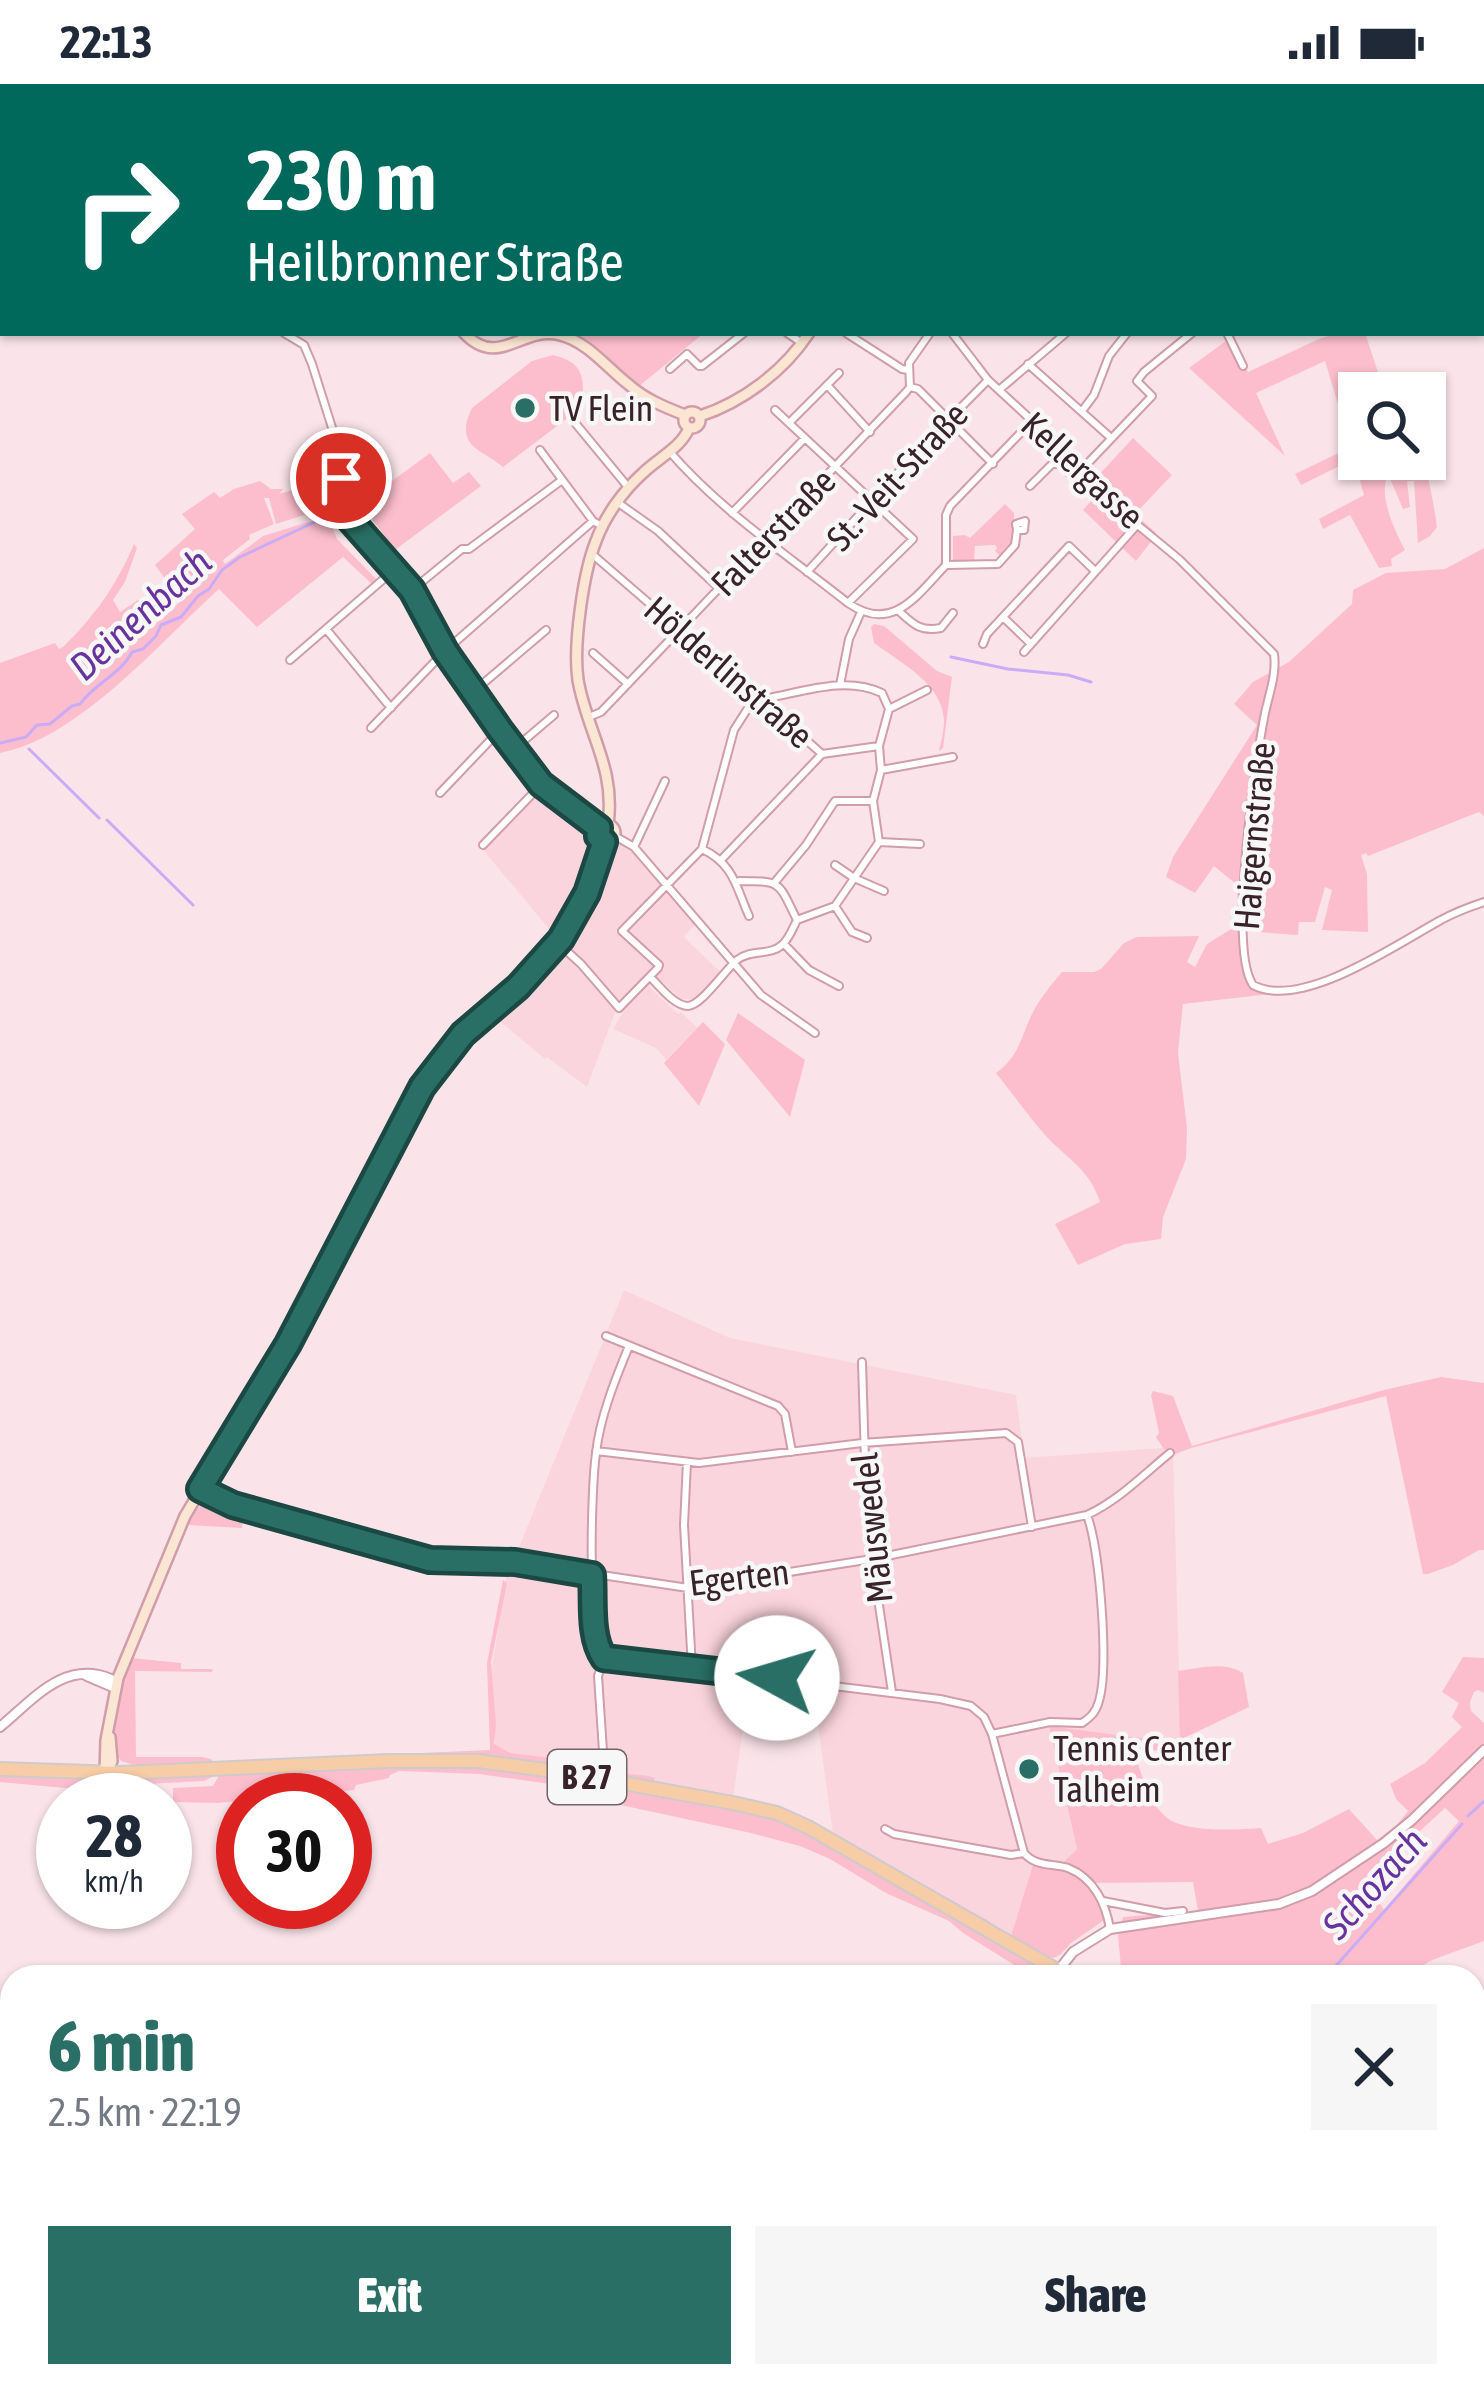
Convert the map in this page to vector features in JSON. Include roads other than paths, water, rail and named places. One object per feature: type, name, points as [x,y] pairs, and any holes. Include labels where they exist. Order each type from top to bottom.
[{"type":"main road","points":[[467,336],[492,349],[532,336]]},
{"type":"main road","points":[[561,336],[585,347],[656,404],[685,416],[693,412],[700,416],[742,397],[790,358],[806,338]]},
{"type":"main road","points":[[685,416],[689,428]]},
{"type":"main road","points":[[689,428],[699,425],[700,416]]},
{"type":"main road","points":[[105,1773],[115,1688],[200,1489],[270,1376],[422,1087],[463,1034],[518,987],[558,944],[587,893],[609,839],[598,836],[608,775],[577,665],[585,582],[598,524],[628,487],[686,436],[689,428]]},
{"type":"main road","points":[[105,1773],[111,1766],[109,1731]]},
{"type":"main road","points":[[112,1755],[141,1772]]},
{"type":"main road","name":"B 27","points":[[1,1769],[105,1773],[478,1761],[749,1806],[808,1827],[1044,1965]]},
{"type":"street","points":[[290,336],[308,355],[337,448],[344,510],[402,575],[472,692],[541,784],[603,826]]},
{"type":"street","points":[[670,370],[687,354],[702,366],[740,336]]},
{"type":"street","points":[[851,336],[908,370]]},
{"type":"street","points":[[928,336],[908,370],[910,387],[918,389],[993,464]]},
{"type":"street","name":"Kellergasse","points":[[954,336],[988,380],[1084,464],[1137,525],[1157,538],[1221,600]]},
{"type":"street","points":[[999,390],[1062,336]]},
{"type":"street","points":[[1082,411],[1094,395],[1108,356],[1125,336]]},
{"type":"street","points":[[1030,486],[1052,464],[1074,473],[1084,464],[1152,396],[1137,381],[1188,336]]},
{"type":"street","points":[[1228,336],[1243,366]]},
{"type":"street","points":[[1028,364],[1111,438]]},
{"type":"street","points":[[789,424],[839,373]]},
{"type":"street","name":"St.-Veit-Straße","points":[[807,572],[988,380]]},
{"type":"street","points":[[828,386],[870,432]]},
{"type":"street","name":"Falterstraße","points":[[589,717],[601,712],[910,387]]},
{"type":"street","points":[[775,410],[914,539],[848,602]]},
{"type":"street","points":[[946,565],[950,506],[1033,422]]},
{"type":"street","points":[[576,424],[628,487]]},
{"type":"street","points":[[731,514],[805,438]]},
{"type":"street","points":[[371,728],[445,651],[598,524],[540,450]]},
{"type":"street","points":[[669,451],[731,514],[861,612],[900,612],[923,629],[941,628],[953,613]]},
{"type":"street","points":[[412,590],[562,480]]},
{"type":"street","points":[[617,502],[658,530],[719,588]]},
{"type":"street","points":[[1024,652],[1137,525]]},
{"type":"street","points":[[900,612],[946,565],[998,563],[1016,545],[1017,530]]},
{"type":"street","points":[[983,644],[1069,546],[1095,571]]},
{"type":"street","name":"Hölderlinstraße","points":[[592,554],[758,700],[769,698],[775,712],[822,754],[879,746]]},
{"type":"street","points":[[290,660],[394,570]]},
{"type":"street","name":"Haigernstraße","points":[[1221,600],[1269,646],[1275,661],[1243,900],[1245,966],[1253,985],[1273,992],[1329,979],[1484,902]]},
{"type":"street","points":[[840,685],[849,639],[861,612]]},
{"type":"street","points":[[1003,617],[1030,643]]},
{"type":"street","points":[[326,629],[391,708]]},
{"type":"street","points":[[472,692],[546,630]]},
{"type":"street","points":[[593,653],[628,684]]},
{"type":"street","points":[[650,976],[677,1003],[695,1003],[745,954],[774,950],[784,944],[797,920],[835,906],[879,842],[873,801],[889,709],[882,693],[840,685],[769,698]]},
{"type":"street","points":[[889,709],[927,690]]},
{"type":"street","points":[[558,944],[619,1008],[650,976],[659,965],[622,931],[702,849],[734,730],[758,700]]},
{"type":"street","points":[[514,748],[554,715]]},
{"type":"street","points":[[440,793],[500,730]]},
{"type":"street","points":[[720,861],[822,754]]},
{"type":"street","points":[[881,770],[953,757]]},
{"type":"street","points":[[634,847],[665,781]]},
{"type":"street","points":[[483,845],[541,784]]},
{"type":"street","points":[[775,882],[836,801],[873,801]]},
{"type":"street","points":[[609,839],[634,847],[749,983],[776,1008],[815,1033]]},
{"type":"street","points":[[879,842],[920,844]]},
{"type":"street","points":[[702,849],[738,881],[749,916]]},
{"type":"street","points":[[835,865],[884,891]]},
{"type":"street","points":[[738,881],[775,882],[797,920]]},
{"type":"street","points":[[835,906],[852,932],[867,938]]},
{"type":"street","points":[[784,944],[809,970],[839,986]]},
{"type":"street","points":[[606,1336],[778,1406],[785,1414],[792,1452]]},
{"type":"street","points":[[602,1751],[598,1676],[604,1658],[596,1637],[592,1575],[596,1451],[629,1346]]},
{"type":"street","name":"Mäuswedel","points":[[862,1363],[862,1443],[872,1559],[892,1692]]},
{"type":"street","points":[[596,1451],[699,1463],[862,1443],[1010,1434],[1018,1442],[1032,1527]]},
{"type":"street","name":"Egerten","points":[[200,1489],[220,1500],[430,1560],[515,1562],[688,1588],[872,1559],[1087,1515],[1108,1504],[1170,1453]]},
{"type":"street","points":[[687,1461],[684,1525],[692,1668]]},
{"type":"street","name":"Egerten","points":[[191,1506],[220,1500]]},
{"type":"street","points":[[992,1734],[1050,1722],[1082,1723],[1097,1707],[1103,1671],[1096,1547],[1087,1515]]},
{"type":"street","points":[[604,1658],[892,1692],[971,1706],[992,1734],[1024,1853],[1034,1862],[1070,1869],[1091,1885],[1103,1901],[1110,1929]]},
{"type":"street","points":[[103,1675],[124,1662]]},
{"type":"street","points":[[86,1675],[115,1688]]},
{"type":"street","points":[[0,1726],[45,1687],[63,1678],[103,1675],[115,1688]]},
{"type":"street","points":[[1066,1965],[1073,1952],[1110,1929],[1262,1907],[1312,1891],[1384,1843],[1484,1750]]},
{"type":"street","points":[[885,1829],[1011,1855],[1024,1853]]},
{"type":"street","points":[[1103,1901],[1165,1913],[1183,1911]]},
{"type":"waterway","name":"Deinenbach","points":[[0,743],[26,737],[37,725],[50,724],[80,704],[132,652],[143,649],[161,625],[181,617],[222,570],[240,557],[315,522]]},
{"type":"waterway","points":[[951,657],[1091,682]]},
{"type":"waterway","points":[[29,749],[99,818]]},
{"type":"waterway","points":[[107,820],[193,905]]},
{"type":"waterway","name":"Schozach","points":[[1468,1816],[1484,1801]]},
{"type":"waterway","name":"Schozach","points":[[1337,1965],[1462,1824]]},
{"type":"place","name":"TV Flein","points":[[525,408]]},
{"type":"place","name":"Tennis Center Talheim","points":[[1029,1769]]}]
